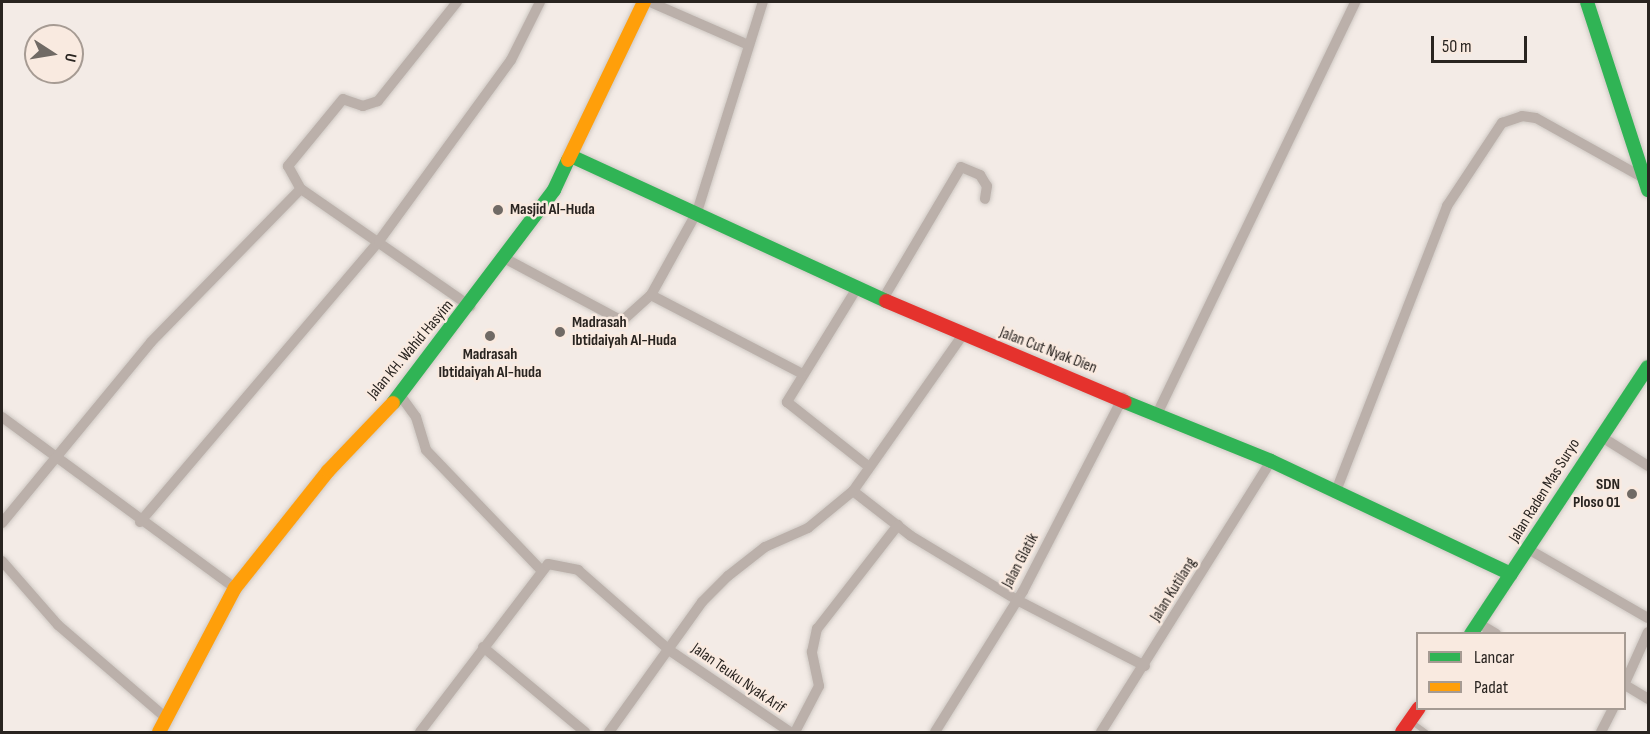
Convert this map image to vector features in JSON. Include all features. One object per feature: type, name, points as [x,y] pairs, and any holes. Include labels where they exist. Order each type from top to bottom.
[{"type":"main road","name":"Jalan KH. Wahid Hasyim","points":[[159,732],[235,588],[335,462],[400,395],[506,259],[573,157],[644,2]]},
{"type":"main road","points":[[1587,2],[1646,184]]},
{"type":"main road","name":"Jalan Cut Nyak Dien","points":[[573,157],[697,212],[962,336],[1123,397],[1271,461],[1511,574]]},
{"type":"main road","name":"Jalan Raden Mas Suryo","points":[[1474,628],[1528,549],[1600,436],[1648,368]]},
{"type":"main road","points":[[1406,727],[1418,710]]},
{"type":"street","points":[[457,2],[378,101],[363,106],[343,99],[330,110],[288,166],[301,189],[380,241],[470,306]]},
{"type":"street","points":[[140,522],[380,241],[511,60],[540,2]]},
{"type":"street","points":[[650,2],[746,44]]},
{"type":"street","points":[[506,259],[622,321],[651,295],[697,212],[746,44],[763,2]]},
{"type":"street","points":[[1158,412],[1355,2]]},
{"type":"street","points":[[1336,491],[1447,206],[1502,123],[1522,116],[1536,118],[1646,184]]},
{"type":"street","points":[[883,299],[961,167],[980,175],[987,186],[985,199]]},
{"type":"street","points":[[2,523],[151,342],[301,189]]},
{"type":"street","points":[[857,288],[789,394],[790,409],[868,466]]},
{"type":"street","points":[[651,295],[801,373]]},
{"type":"street","points":[[609,732],[669,650],[728,576],[765,547],[808,528],[853,491],[868,466],[962,336]]},
{"type":"street","points":[[400,395],[416,417],[426,450],[540,569],[420,732]]},
{"type":"street","name":"Jalan Glatik","points":[[935,732],[1017,600],[1123,397]]},
{"type":"street","points":[[2,417],[140,522],[235,588]]},
{"type":"street","points":[[1600,436],[1648,466]]},
{"type":"street","name":"Jalan Kutilang","points":[[1101,732],[1146,666],[1271,461]]},
{"type":"street","points":[[853,491],[898,525],[1017,600],[1146,666]]},
{"type":"street","points":[[795,732],[819,686],[812,652],[817,629],[898,525]]},
{"type":"street","points":[[1528,549],[1648,618]]},
{"type":"street","points":[[2,561],[58,625],[166,718]]},
{"type":"street","name":"Jalan Teuku Nyak Arif","points":[[540,569],[557,564],[578,570],[669,650],[776,729],[790,732]]},
{"type":"street","points":[[1474,628],[1492,632]]},
{"type":"street","points":[[1626,683],[1648,632]]},
{"type":"street","points":[[483,647],[585,732]]},
{"type":"street","points":[[1626,686],[1648,699]]},
{"type":"street","points":[[1601,732],[1612,710]]},
{"type":"lane","points":[[1406,727],[1426,732]]},
{"type":"traffic: fast","points":[[1587,2],[1648,190]]},
{"type":"traffic: fast","points":[[573,157],[886,301]]},
{"type":"traffic: fast","points":[[393,403],[554,190],[568,160]]},
{"type":"traffic: fast","points":[[1472,632],[1648,367]]},
{"type":"traffic: fast","points":[[1125,402],[1271,461],[1511,574]]},
{"type":"traffic: slow","points":[[568,160],[644,2]]},
{"type":"traffic: slow","points":[[159,732],[235,588],[328,471],[393,403]]},
{"type":"traffic: jam","points":[[886,301],[1125,402]]},
{"type":"traffic: jam","points":[[1402,732],[1418,710]]},
{"type":"place","name":"Masjid Al-Huda","points":[[498,210]]},
{"type":"place","name":"Madrasah Ibtidaiyah Al-Huda","points":[[560,332]]},
{"type":"place","name":"Madrasah Ibtidaiyah Al-huda","points":[[490,336]]},
{"type":"place","name":"SDN Ploso 01","points":[[1632,494]]}]
